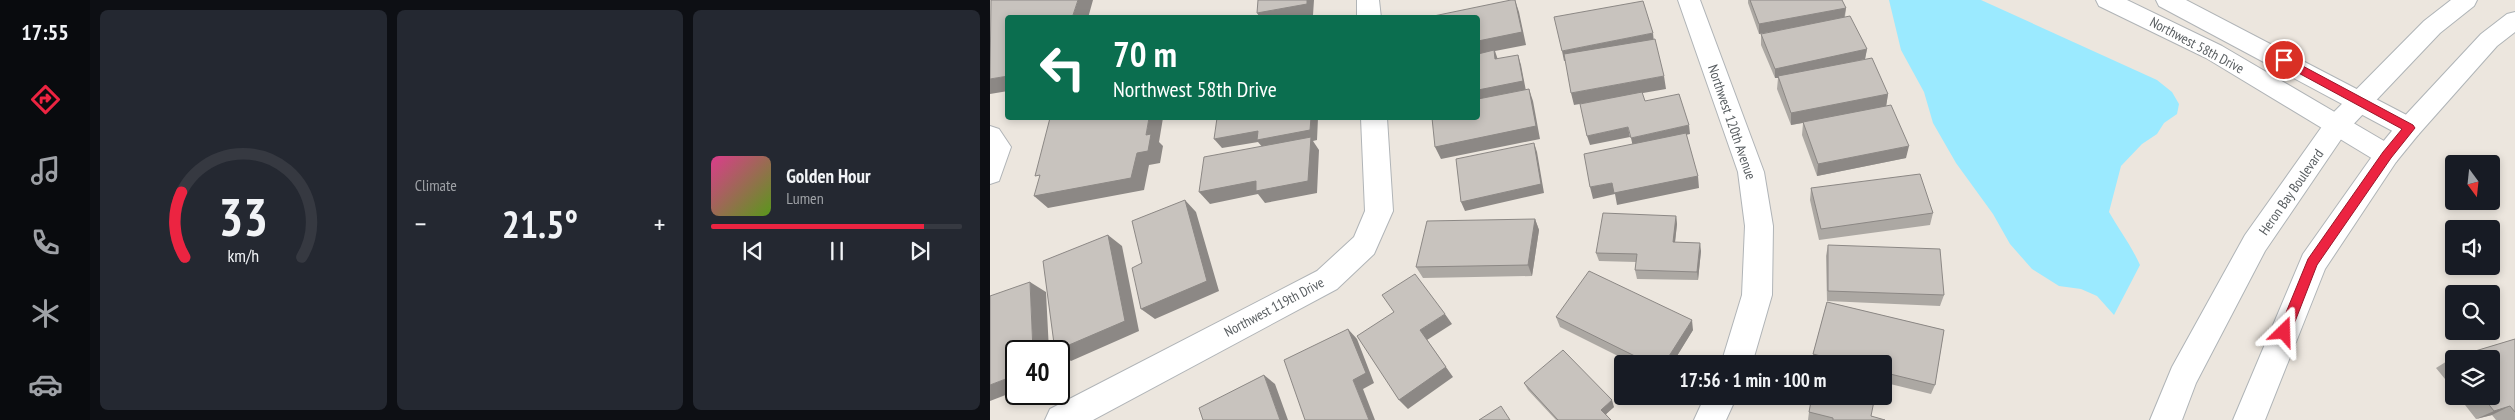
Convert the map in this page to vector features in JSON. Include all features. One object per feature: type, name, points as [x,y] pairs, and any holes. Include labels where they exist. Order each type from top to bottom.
[{"type":"street","points":[[1368,0],[1369,15]]},
{"type":"street","name":"Northwest 120th Avenue","points":[[1689,0],[1751,172],[1759,226],[1756,295],[1739,355]]},
{"type":"street","name":"Northwest 58th Drive","points":[[2107,0],[2214,52],[2387,155]]},
{"type":"street","name":"Northwest 58th Drive","points":[[2167,0],[2409,128]]},
{"type":"street","name":"Heron Bay Boulevard","points":[[2166,420],[2183,377],[2255,243],[2337,126],[2432,27],[2466,0]]},
{"type":"street","points":[[2249,420],[2313,263],[2387,155],[2409,128],[2489,40],[2515,20]]},
{"type":"street","name":"Northwest 119th Drive","points":[[1061,420],[1327,280],[1364,244],[1379,211],[1374,120]]},
{"type":"street","points":[[990,136],[998,147],[990,173]]},
{"type":"street","points":[[1710,420],[1717,405]]},
{"type":"water","points":[[1889,0],[1981,0],[2157,80],[2172,92],[2179,104],[2177,114],[2164,123],[2157,134],[2142,144],[2121,166],[2109,212],[2140,265],[2114,315],[2097,296],[2081,289],[2059,286],[2032,269],[2010,244],[1993,214],[1956,163],[1933,123],[1924,92],[1901,50]]},
{"type":"building","points":[[991,0],[1078,0],[1073,15],[1005,15],[1005,76],[990,79]]},
{"type":"building","points":[[1258,0],[1307,0],[1307,4],[1257,13]]},
{"type":"building","points":[[1515,0],[1522,32],[1480,41],[1480,15],[1438,15]]},
{"type":"building","points":[[1750,0],[1842,0],[1846,8],[1759,24]]},
{"type":"building","points":[[1643,1],[1653,33],[1562,51],[1554,17]]},
{"type":"building","points":[[1850,16],[1867,49],[1775,69],[1761,34]]},
{"type":"building","points":[[1655,39],[1664,76],[1571,93],[1564,54]]},
{"type":"building","points":[[1494,50],[1495,59],[1518,55],[1523,81],[1480,90],[1480,54]]},
{"type":"building","points":[[1872,58],[1888,94],[1791,113],[1778,76]]},
{"type":"building","points":[[1529,89],[1536,126],[1435,147],[1432,120],[1480,120],[1480,99]]},
{"type":"building","points":[[1642,92],[1645,101],[1679,94],[1689,125],[1631,138],[1628,127],[1587,136],[1580,104]]},
{"type":"building","points":[[1891,105],[1909,146],[1818,164],[1803,122]]},
{"type":"building","points":[[1049,120],[1149,120],[1146,135],[1151,134],[1148,151],[1137,153],[1131,178],[1034,196],[1040,175],[1035,176]]},
{"type":"building","points":[[1217,120],[1311,120],[1310,130],[1257,140],[1258,131],[1214,139]]},
{"type":"building","points":[[1686,133],[1698,176],[1614,193],[1612,183],[1590,187],[1584,154]]},
{"type":"building","points":[[1311,137],[1308,181],[1256,191],[1256,181],[1199,192],[1204,157]]},
{"type":"building","points":[[1534,143],[1541,184],[1461,202],[1456,159]]},
{"type":"building","points":[[1920,174],[1933,213],[1821,229],[1811,188]]},
{"type":"building","points":[[1185,200],[1207,281],[1141,309],[1132,268],[1142,263],[1132,221]]},
{"type":"building","points":[[1603,213],[1676,216],[1673,242],[1700,243],[1697,272],[1635,270],[1637,254],[1596,253]]},
{"type":"building","points":[[1535,219],[1528,265],[1416,267],[1427,221]]},
{"type":"building","points":[[1108,235],[1125,321],[1070,345],[1070,340],[1054,340],[1043,261]]},
{"type":"building","points":[[1828,245],[1940,249],[1944,295],[1828,291]]},
{"type":"building","points":[[1589,271],[1692,320],[1670,355],[1633,355],[1556,317]]},
{"type":"building","points":[[1415,274],[1445,314],[1420,330],[1446,367],[1399,400],[1357,336],[1394,312],[1382,295]]},
{"type":"building","points":[[1030,282],[1033,340],[1005,340],[1005,379],[990,385],[990,296]]},
{"type":"building","points":[[1827,302],[1944,330],[1935,385],[1892,374],[1892,355],[1813,354]]},
{"type":"building","points":[[1348,329],[1366,373],[1353,380],[1369,420],[1305,420],[1284,360]]},
{"type":"building","points":[[2515,339],[2515,412],[2510,406],[2494,411],[2489,405],[2500,405],[2500,350],[2479,350]]},
{"type":"building","points":[[1563,350],[1612,400],[1601,410],[1611,420],[1558,420],[1524,383]]},
{"type":"building","points":[[1264,375],[1280,420],[1203,420],[1199,408]]},
{"type":"building","points":[[1810,405],[1873,405],[1871,416],[1885,420],[1833,420],[1833,418],[1809,412]]},
{"type":"building","points":[[1501,406],[1510,420],[1479,420]]},
{"type":"route","points":[[2284,60],[2409,128],[2387,155],[2313,263],[2284,332]]}]
